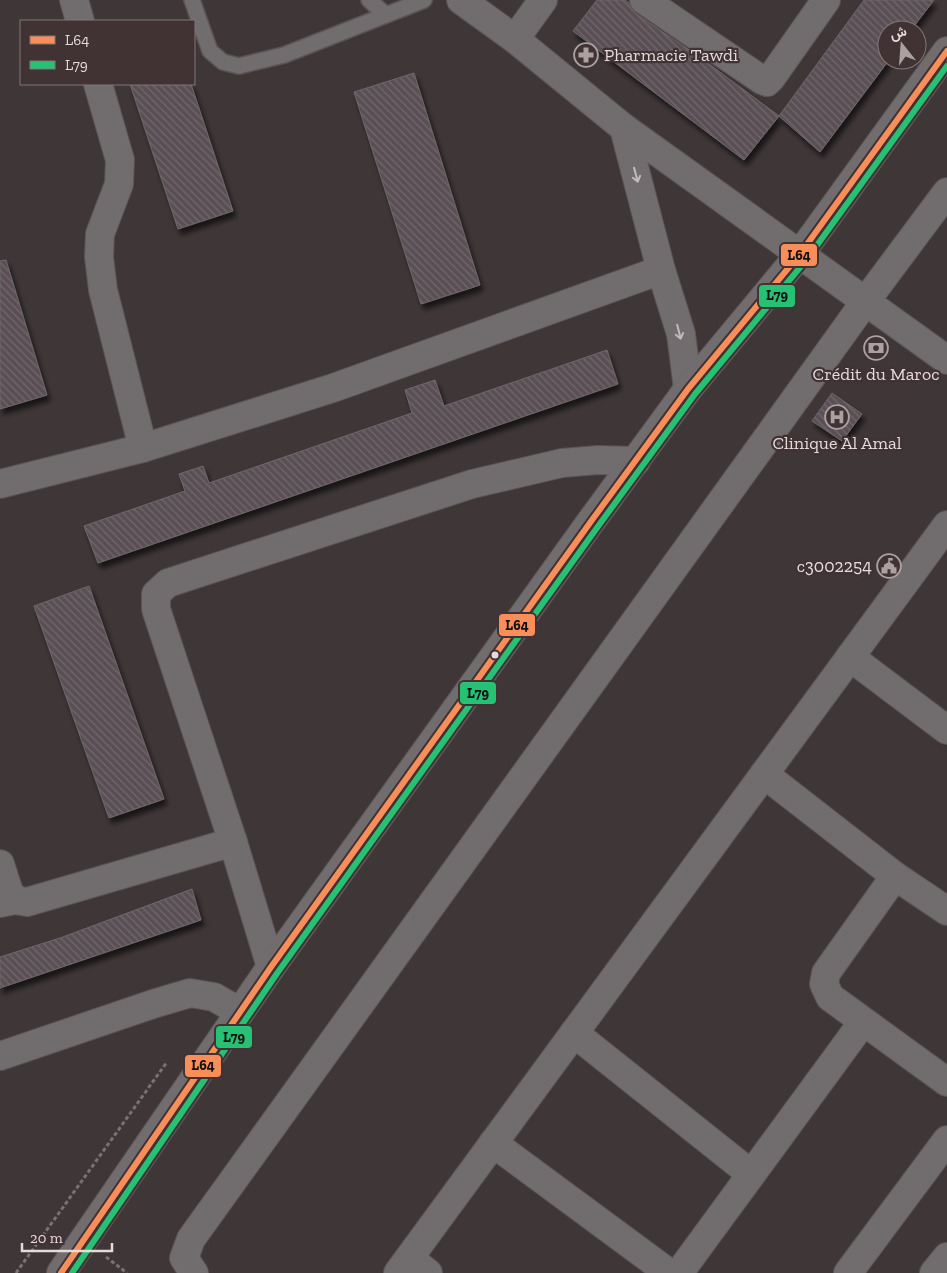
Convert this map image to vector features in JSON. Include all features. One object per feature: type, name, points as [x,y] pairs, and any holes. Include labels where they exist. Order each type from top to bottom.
[{"type":"street","points":[[74,0],[80,20]]},
{"type":"street","points":[[461,0],[515,38],[624,128],[947,360]]},
{"type":"street","points":[[515,38],[543,0]]},
{"type":"street","points":[[658,4],[767,82],[772,78],[826,0]]},
{"type":"street","points":[[61,1273],[271,967],[688,389],[800,254],[947,51]]},
{"type":"street","points":[[98,85],[120,160],[119,184],[100,234],[99,256],[103,290],[143,448]]},
{"type":"street","points":[[624,128],[661,270],[681,334],[688,389]]},
{"type":"street","points":[[194,1273],[184,1258],[191,1239],[864,302],[947,192]]},
{"type":"street","points":[[0,484],[143,448],[332,388],[661,270]]},
{"type":"street","points":[[271,967],[233,842],[156,609],[156,594],[168,583],[472,484],[562,463],[598,460],[636,461]]},
{"type":"street","points":[[411,1268],[493,1143],[947,525]]},
{"type":"street","points":[[850,657],[947,730]]},
{"type":"street","points":[[764,774],[895,876],[947,911]]},
{"type":"street","points":[[0,864],[9,892],[8,902],[27,902],[233,842]]},
{"type":"street","points":[[895,876],[826,974],[824,984],[830,997],[947,1082]]},
{"type":"street","points":[[0,1056],[190,993],[214,997],[240,1012]]},
{"type":"street","points":[[679,1273],[863,1022]]},
{"type":"street","points":[[574,1033],[751,1174]]},
{"type":"street","points":[[848,1273],[947,1140]]},
{"type":"street","points":[[493,1143],[669,1273]]},
{"type":"street","points":[[934,1273],[947,1256]]},
{"type":"lane","points":[[192,0],[210,51],[222,62],[239,66],[284,55],[424,0]]},
{"type":"lane","points":[[369,0],[386,15]]},
{"type":"path","points":[[16,1273],[169,1060]]},
{"type":"path","points":[[118,1273],[121,1269],[127,1273]]},
{"type":"building","points":[[597,0],[625,0],[635,13],[701,58],[779,116],[744,160],[573,31]]},
{"type":"building","points":[[864,0],[934,0],[919,20],[877,20],[877,70],[882,70],[820,152],[779,116]]},
{"type":"building","points":[[414,73],[480,285],[421,304],[354,92]]},
{"type":"building","points":[[130,85],[191,85],[233,211],[178,229]]},
{"type":"building","points":[[6,260],[47,395],[0,409],[0,261]]},
{"type":"building","points":[[607,350],[618,384],[98,563],[84,526],[185,491],[179,474],[203,466],[209,483],[412,413],[405,390],[435,380],[444,406]]},
{"type":"building","name":"Clinique Al Amal","points":[[832,393],[862,414],[842,441],[812,421]]},
{"type":"building","points":[[89,586],[164,799],[109,818],[34,606]]},
{"type":"building","points":[[192,889],[201,920],[0,988],[0,957],[60,938]]},
{"type":"transit line","name":"L64","points":[[61,1273],[271,967],[592,520],[688,389],[800,254],[947,51]]},
{"type":"transit line","name":"L79","points":[[72,1273],[278,972],[599,525],[695,394],[807,259],[947,66]]},
{"type":"place","name":"Pharmacie Tawdi","points":[[586,55]]},
{"type":"place","name":"Crédit du Maroc","points":[[876,348]]},
{"type":"place","name":"Clinique Al Amal","points":[[837,417]]},
{"type":"place","name":"c3002254","points":[[889,566]]}]
